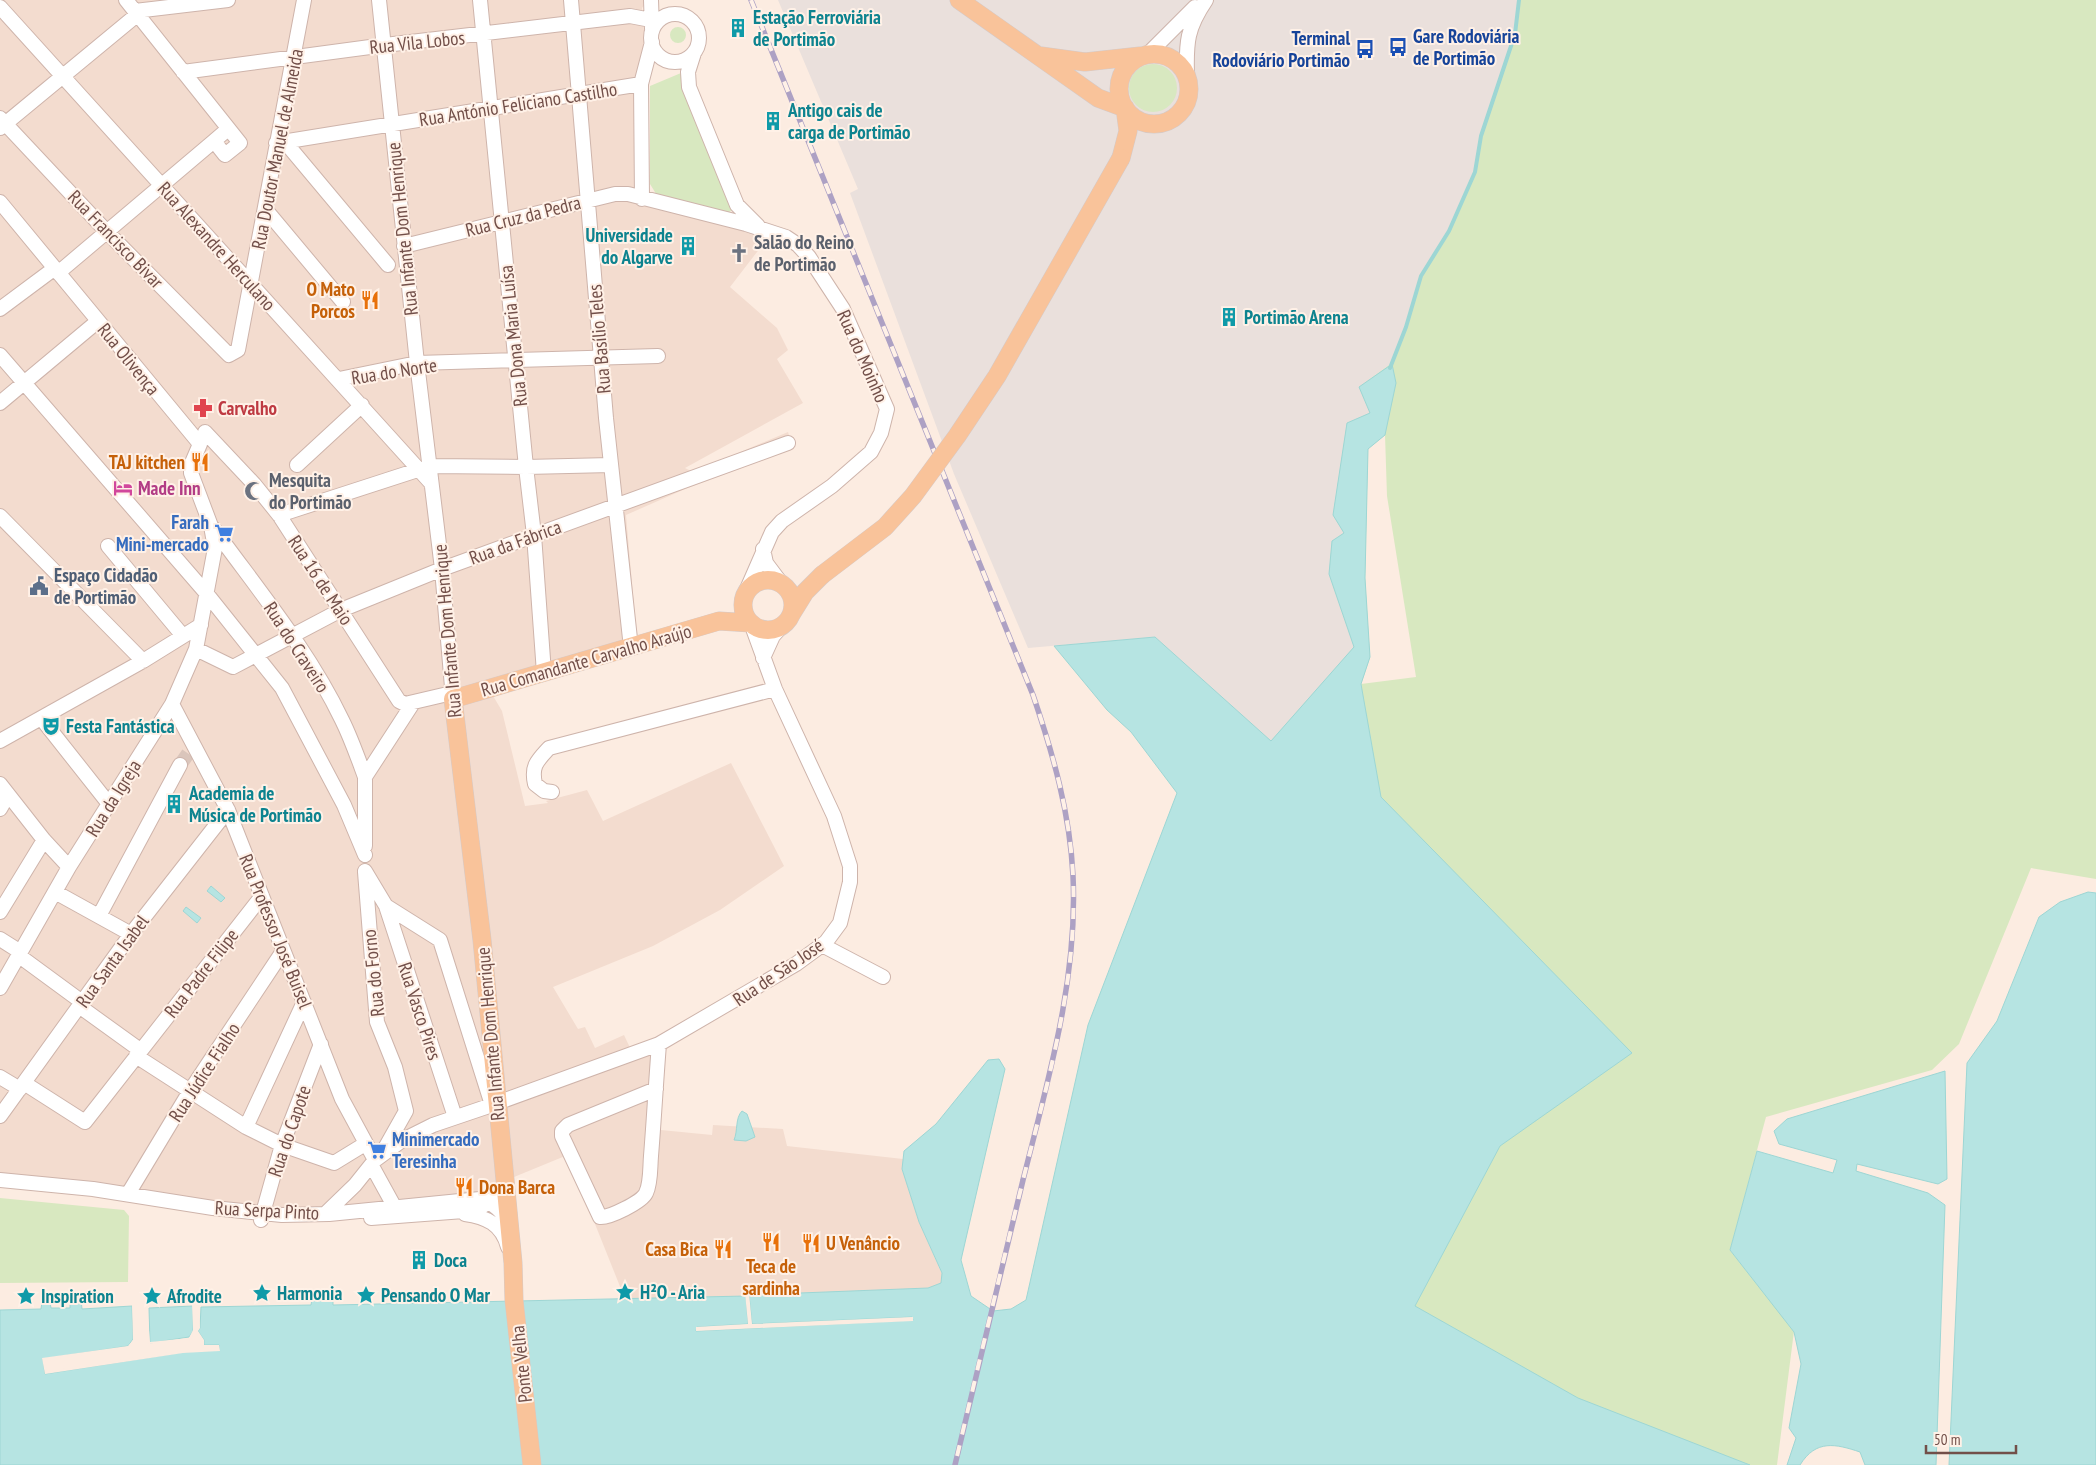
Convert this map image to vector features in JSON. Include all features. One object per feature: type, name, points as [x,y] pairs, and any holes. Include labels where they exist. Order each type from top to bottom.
[{"type":"main road","points":[[959,0],[1098,98],[1125,108],[1136,119],[1158,124]]},
{"type":"main road","points":[[719,621],[751,623],[766,630],[787,619],[805,592],[822,576],[862,547],[885,527],[913,496],[957,436],[997,376],[1121,158],[1137,139],[1158,124],[1180,114],[1187,102],[1190,89],[1187,74],[1181,65],[1172,58],[1161,54],[1085,62],[1035,55]]},
{"type":"main road","points":[[1121,158],[1128,131],[1125,108],[1119,94],[1120,78],[1128,65],[1145,55]]},
{"type":"main road","points":[[719,621],[731,611],[756,582],[764,580],[781,582],[806,581],[822,576]]},
{"type":"main road","points":[[781,582],[792,596],[787,619]]},
{"type":"main road","points":[[744,596],[744,612],[751,623]]},
{"type":"main road","name":"Rua Comandante Carvalho Araújo","points":[[452,696],[544,673],[719,621]]},
{"type":"main road","name":"Rua Infante Dom Henrique","points":[[452,696],[482,940],[512,1263]]},
{"type":"main road","name":"Ponte Velha","points":[[512,1263],[514,1300],[532,1465]]},
{"type":"street","points":[[2,123],[63,76],[133,8],[228,0]]},
{"type":"street","name":"Rua Doutor Manuel de Almeida","points":[[234,354],[238,350],[280,142],[304,0]]},
{"type":"street","name":"Rua Infante Dom Henrique","points":[[379,0],[385,45],[391,125],[425,468]]},
{"type":"street","name":"Rua Dona Maria Luísa","points":[[480,0],[534,535],[544,673]]},
{"type":"street","name":"Rua Basílio Teles","points":[[571,0],[589,200],[600,358],[631,648]]},
{"type":"street","points":[[652,0],[668,15]]},
{"type":"street","points":[[642,199],[641,84],[652,32],[652,0]]},
{"type":"street","points":[[1145,55],[1204,0]]},
{"type":"street","points":[[1187,74],[1186,50],[1192,21],[1204,0]]},
{"type":"street","name":"Rua Alexandre Herculano","points":[[0,6],[251,285],[340,379],[362,405],[425,468],[433,486]]},
{"type":"street","points":[[0,309],[108,232],[214,141],[225,155],[240,143],[133,8]]},
{"type":"street","points":[[668,15],[682,15],[695,24],[699,38],[694,52],[682,61],[672,61],[659,55],[652,32],[659,20],[668,15]]},
{"type":"street","name":"Rua Vila Lobos","points":[[183,72],[385,45],[630,16],[652,32]]},
{"type":"street","name":"Rua do Moinho","points":[[694,52],[688,72],[689,87],[737,205],[756,224],[770,232]]},
{"type":"street","name":"Rua António Feliciano Castilho","points":[[280,142],[490,110],[641,84]]},
{"type":"street","name":"Rua Francisco Bivar","points":[[2,123],[229,355],[234,354]]},
{"type":"street","points":[[280,142],[388,265]]},
{"type":"street","name":"Rua Cruz da Pedra","points":[[404,246],[614,194],[628,194],[721,218]]},
{"type":"street","name":"Rua Olivença","points":[[0,202],[98,321],[202,438]]},
{"type":"street","points":[[721,218],[732,217],[737,213],[737,205]]},
{"type":"street","points":[[266,210],[342,302]]},
{"type":"street","name":"Rua do Moinho","points":[[721,218],[786,237],[798,245],[821,274],[843,309],[887,409],[881,433],[871,452],[852,470],[782,520],[772,532],[744,596]]},
{"type":"street","points":[[0,403],[98,321]]},
{"type":"street","points":[[0,356],[206,594],[282,688],[344,805],[365,855]]},
{"type":"street","name":"Rua do Norte","points":[[340,379],[416,363],[516,362],[658,356]]},
{"type":"street","points":[[297,465],[362,405]]},
{"type":"street","points":[[202,438],[191,465],[191,473],[211,526]]},
{"type":"street","name":"Rua 16 de Maio","points":[[202,438],[254,484],[279,515],[399,701],[405,704],[413,703]]},
{"type":"street","name":"Rua da Fábrica","points":[[196,649],[233,667],[341,610],[442,569],[788,443]]},
{"type":"street","points":[[279,515],[425,468],[526,468],[611,465]]},
{"type":"street","name":"Rua Infante Dom Henrique","points":[[433,486],[452,696]]},
{"type":"street","points":[[0,516],[143,661]]},
{"type":"street","name":"Rua da Igreja","points":[[0,988],[69,867],[172,704],[196,649],[214,548],[211,526]]},
{"type":"street","name":"Rua do Craveiro","points":[[211,526],[292,635],[317,673],[343,721],[365,777]]},
{"type":"street","points":[[108,546],[182,636]]},
{"type":"street","points":[[763,549],[766,563],[781,582]]},
{"type":"street","points":[[763,658],[773,636],[787,619]]},
{"type":"street","name":"Rua de São José","points":[[376,1160],[401,1140],[455,1117],[659,1044],[791,967],[822,945],[840,923],[850,882],[850,866],[834,816],[775,689],[751,623]]},
{"type":"street","points":[[0,741],[143,661],[201,625]]},
{"type":"street","points":[[552,792],[544,791],[534,784],[532,772],[538,759],[549,748],[775,689]]},
{"type":"street","points":[[365,777],[413,703],[452,696]]},
{"type":"street","name":"Rua Professor José Buisel","points":[[172,704],[228,810],[342,1099],[365,1144],[376,1160],[394,1206]]},
{"type":"street","points":[[41,718],[109,804]]},
{"type":"street","points":[[99,916],[180,765]]},
{"type":"street","name":"Rua do Forno","points":[[365,777],[365,871],[377,1022],[395,1067],[406,1111],[376,1160]]},
{"type":"street","points":[[0,809],[4,790]]},
{"type":"street","points":[[4,790],[44,840],[69,867]]},
{"type":"street","name":"Rua Santa Isabel","points":[[0,1116],[131,934],[228,810]]},
{"type":"street","points":[[0,912],[44,840]]},
{"type":"street","points":[[365,871],[386,906],[440,940],[498,1102]]},
{"type":"street","points":[[55,892],[131,934]]},
{"type":"street","name":"Rua Padre Filipe","points":[[22,1086],[85,1122],[262,896]]},
{"type":"street","name":"Rua Vasco Pires","points":[[386,906],[455,1117]]},
{"type":"street","points":[[0,939],[138,1053],[190,1091],[246,1126],[282,1145],[334,1163],[365,1144]]},
{"type":"street","points":[[822,945],[883,977]]},
{"type":"street","name":"Rua Júdice Fialho","points":[[128,1194],[190,1091],[283,951]]},
{"type":"street","points":[[246,1126],[304,1002]]},
{"type":"street","name":"Rua do Capote","points":[[262,1217],[282,1145],[321,1044]]},
{"type":"street","points":[[656,1089],[568,1125],[562,1131],[562,1136],[600,1217],[607,1217],[645,1196],[648,1184],[656,1089],[659,1044]]},
{"type":"street","points":[[0,1077],[22,1086]]},
{"type":"street","points":[[324,1214],[331,1211],[376,1160]]},
{"type":"street","points":[[454,1213],[477,1210],[490,1203],[499,1190],[503,1165]]},
{"type":"street","name":"Rua Serpa Pinto","points":[[0,1180],[128,1194],[262,1217],[303,1222],[454,1213]]},
{"type":"street","points":[[355,1185],[347,1200],[352,1211],[366,1218]]},
{"type":"street","name":"Rua Serpa Pinto","points":[[262,1217],[324,1214],[480,1199],[490,1203]]},
{"type":"street","points":[[490,1203],[504,1215],[508,1224]]},
{"type":"street","points":[[380,1217],[390,1214],[394,1206]]},
{"type":"street","points":[[454,1213],[482,1217],[494,1223],[506,1238],[512,1263]]},
{"type":"shaded area","points":[[0,0],[648,0],[642,8],[647,65],[642,199],[770,232],[767,239],[730,287],[777,328],[788,350],[777,359],[803,403],[685,468],[693,472],[788,432],[793,449],[685,489],[626,515],[637,641],[489,689],[502,711],[525,806],[548,803],[546,801],[587,790],[603,821],[731,763],[784,866],[720,910],[653,946],[553,987],[578,1029],[585,1027],[595,1048],[624,1035],[633,1054],[659,1044],[654,1117],[661,1130],[712,1135],[713,1125],[783,1129],[787,1146],[903,1159],[902,1169],[919,1222],[942,1274],[941,1283],[928,1288],[746,1297],[625,1299],[595,1224],[600,1217],[570,1154],[502,1182],[493,1200],[454,1213],[303,1222],[270,1221],[0,1180]]},
{"type":"shaded area","points":[[778,0],[1519,0],[1515,34],[1481,136],[1475,172],[1449,231],[1421,276],[1406,327],[1392,363],[1359,387],[1370,413],[1344,533],[1329,574],[1354,647],[1271,741],[1155,637],[1028,648],[954,474],[850,193],[858,189]]},
{"type":"green space","points":[[1519,0],[2096,0],[2096,879],[2031,868],[1959,1044],[1932,1070],[1766,1117],[1730,1250],[1794,1331],[1777,1465],[1524,1465],[1168,1237],[1271,741],[1354,647],[1329,574],[1332,541],[1344,533],[1333,515],[1347,423],[1370,413],[1359,387],[1392,363],[1406,327],[1421,276],[1449,231],[1475,172],[1481,136],[1515,34]],"holes":[[[1385,435],[1387,496],[1416,677],[1361,684],[1370,657],[1365,578],[1368,449]]]},
{"type":"green space","points":[[678,27],[686,35],[678,43],[670,35]]},
{"type":"green space","points":[[1153,64],[1162,66],[1170,71],[1175,79],[1177,88],[1175,97],[1170,105],[1162,110],[1153,112],[1144,110],[1136,105],[1131,97],[1129,88],[1131,79],[1136,71],[1144,66]]},
{"type":"green space","points":[[681,73],[733,201],[733,209],[728,213],[658,197],[650,184],[650,86]]},
{"type":"green space","points":[[0,1198],[124,1210],[129,1216],[128,1282],[0,1283]]},
{"type":"water","points":[[1392,364],[1396,383],[1385,435],[1368,449],[1365,578],[1370,657],[1361,684],[1381,797],[1632,1053],[1500,1146],[1415,1306],[1578,1398],[1750,1465],[0,1465],[0,1310],[41,1309],[42,1302],[50,1302],[51,1308],[70,1308],[70,1300],[81,1300],[82,1309],[132,1306],[133,1339],[128,1346],[43,1359],[45,1374],[183,1352],[219,1350],[219,1345],[204,1345],[204,1340],[198,1331],[200,1328],[201,1307],[311,1305],[312,1299],[333,1298],[333,1305],[746,1296],[748,1324],[697,1327],[696,1331],[913,1320],[912,1317],[752,1324],[749,1295],[928,1288],[941,1283],[942,1273],[919,1222],[902,1169],[904,1151],[936,1124],[988,1060],[999,1059],[1005,1069],[961,1260],[971,1296],[993,1311],[1011,1309],[1026,1300],[1088,1025],[1177,793],[1131,732],[1107,710],[1054,646],[1155,637],[1271,741],[1354,647],[1329,574],[1332,541],[1344,533],[1333,515],[1347,423],[1370,413],[1359,387]]},
{"type":"water","points":[[211,886],[225,898],[221,902],[207,891]]},
{"type":"water","points":[[2088,892],[2096,893],[2096,1465],[1949,1465],[1967,1063],[1997,1021],[2039,917],[2060,902]]},
{"type":"water","points":[[186,907],[201,918],[197,923],[183,911]]},
{"type":"water","points":[[1945,1071],[1947,1179],[1938,1184],[1857,1164],[1856,1171],[1928,1193],[1945,1205],[1936,1465],[1865,1465],[1860,1452],[1843,1447],[1827,1446],[1813,1451],[1800,1465],[1787,1465],[1796,1438],[1789,1428],[1801,1364],[1794,1332],[1730,1250],[1757,1151],[1833,1173],[1837,1160],[1779,1144],[1774,1131],[1787,1119]]},
{"type":"water","points":[[742,1111],[747,1114],[755,1137],[746,1141],[734,1140],[738,1117]]},
{"type":"water","points":[[193,1306],[193,1331],[189,1337],[150,1343],[149,1308]]},
{"type":"pier","points":[[745,1293],[749,1293],[752,1324],[913,1317],[913,1321],[696,1331],[696,1327],[748,1324]]},
{"type":"pier","points":[[192,1304],[195,1306],[196,1330],[199,1306],[200,1328],[198,1331],[204,1340],[204,1345],[219,1345],[220,1351],[183,1353],[45,1374],[42,1358],[128,1346],[133,1340],[132,1305],[135,1306],[136,1340],[129,1348],[45,1361],[47,1371],[183,1350],[217,1348],[202,1347],[195,1332],[190,1340],[148,1344],[147,1306],[150,1342],[189,1338],[193,1330]]},
{"type":"waterway","points":[[1390,368],[1406,327],[1421,276],[1449,231],[1475,172],[1481,136],[1515,34],[1519,0]]},
{"type":"tunnel","points":[[180,765],[192,748]]},
{"type":"railway","points":[[751,0],[1033,695],[1054,762],[1068,829],[1073,876],[1073,915],[1066,991],[1051,1067],[955,1465]]},
{"type":"place","name":"Estação Ferroviária de Portimão","points":[[738,28]]},
{"type":"place","name":"Gare Rodoviária de Portimão","points":[[1398,47]]},
{"type":"place","name":"Terminal Rodoviário Portimão","points":[[1365,49]]},
{"type":"place","name":"Antigo cais de carga de Portimão","points":[[773,121]]},
{"type":"place","name":"Universidade do Algarve","points":[[688,246]]},
{"type":"place","name":"Salão do Reino de Portimão","points":[[739,253]]},
{"type":"place","name":"O Mato Porcos","points":[[370,300]]},
{"type":"place","name":"Portimão Arena","points":[[1229,317]]},
{"type":"place","name":"Carvalho","points":[[203,408]]},
{"type":"place","name":"TAJ kitchen","points":[[200,462]]},
{"type":"place","name":"Made Inn","points":[[123,488]]},
{"type":"place","name":"Mesquita do Portimão","points":[[254,491]]},
{"type":"place","name":"Farah Mini-mercado","points":[[224,533]]},
{"type":"place","name":"Espaço Cidadão de Portimão","points":[[39,586]]},
{"type":"place","name":"Festa Fantástica","points":[[51,726]]},
{"type":"place","name":"Academia de Música de Portimão","points":[[174,804]]},
{"type":"place","name":"Minimercado Teresinha","points":[[377,1150]]},
{"type":"place","name":"Dona Barca","points":[[464,1187]]},
{"type":"place","name":"Teca de sardinha","points":[[771,1242]]},
{"type":"place","name":"U Venâncio","points":[[811,1243]]},
{"type":"place","name":"Casa Bica","points":[[723,1249]]},
{"type":"place","name":"Doca","points":[[419,1260]]},
{"type":"place","name":"H²O - Aria","points":[[625,1292]]},
{"type":"place","name":"Harmonia","points":[[262,1293]]},
{"type":"place","name":"Pensando O Mar","points":[[366,1295]]},
{"type":"place","name":"Inspiration","points":[[26,1296]]},
{"type":"place","name":"Afrodite","points":[[152,1296]]}]
